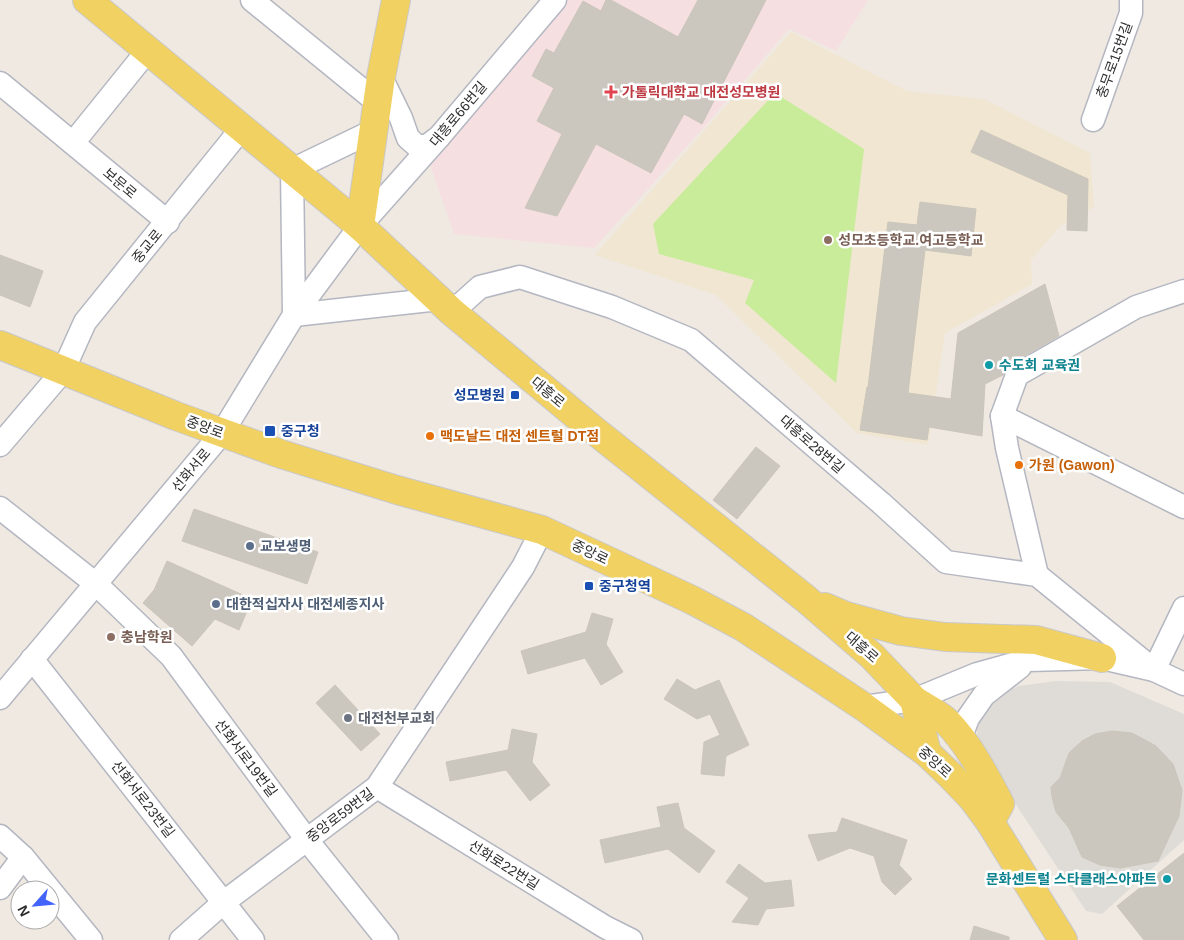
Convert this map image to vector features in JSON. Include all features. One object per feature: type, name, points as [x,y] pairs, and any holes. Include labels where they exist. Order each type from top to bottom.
[{"type":"main road","points":[[87,0],[360,226]]},
{"type":"main road","points":[[360,226],[379,90],[396,0]]},
{"type":"main road","name":"대흥로","points":[[360,226],[446,306],[595,431],[806,599],[872,656],[914,700],[927,753]]},
{"type":"main road","name":"중앙로","points":[[0,345],[222,433],[281,454],[397,490],[542,530],[692,600],[743,627],[864,707],[927,753],[973,799],[990,822],[1064,940]]},
{"type":"main road","points":[[806,599],[846,616],[901,631],[946,637],[1036,640],[1102,658]]},
{"type":"main road","points":[[914,700],[946,721],[988,782],[1000,804],[990,822]]},
{"type":"street","points":[[252,0],[379,90],[401,118],[408,138],[417,146],[427,146],[439,137]]},
{"type":"street","name":"대흥로66번길","points":[[360,226],[439,137],[555,0]]},
{"type":"street","name":"충무로15번길","points":[[1093,120],[1131,14],[1131,0]]},
{"type":"street","points":[[73,143],[148,50]]},
{"type":"street","name":"보문로","points":[[0,83],[168,222]]},
{"type":"street","name":"중교로","points":[[0,445],[63,371],[85,322],[168,222],[242,128]]},
{"type":"street","points":[[373,131],[292,170],[294,315],[446,306]]},
{"type":"street","name":"선화서로","points":[[0,698],[222,433],[294,315],[360,226]]},
{"type":"street","name":"대흥로28번길","points":[[446,306],[480,287],[520,277],[612,307],[691,340],[881,503],[946,562],[1037,575]]},
{"type":"street","points":[[1154,670],[1037,575],[1007,448],[1002,416],[1017,375],[1136,307],[1184,291]]},
{"type":"street","points":[[1002,416],[1184,507]]},
{"type":"street","name":"선화서로19번길","points":[[0,508],[96,584],[171,656],[307,840],[387,940]]},
{"type":"street","name":"중앙로59번길","points":[[181,940],[224,902],[377,787],[523,567],[542,530]]},
{"type":"street","points":[[1154,670],[1184,608]]},
{"type":"street","points":[[864,707],[914,700],[977,674],[1028,660],[1102,658],[1154,670],[1184,684]]},
{"type":"street","name":"선화서로23번길","points":[[32,659],[253,940]]},
{"type":"street","points":[[960,739],[968,718],[984,694],[1028,660]]},
{"type":"street","name":"선화로22번길","points":[[377,787],[603,934],[632,940]]},
{"type":"street","points":[[0,836],[23,857],[91,940]]},
{"type":"street","points":[[0,888],[23,857]]},
{"type":"shaded area","name":"가톨릭대학교 대전성모병원","points":[[568,0],[868,0],[836,51],[789,29],[699,133],[594,248],[454,234],[428,159]]},
{"type":"shaded area","name":"성모초등학교.여고등학교","points":[[791,32],[907,91],[984,99],[1090,153],[1094,207],[1060,226],[1031,260],[1032,284],[945,333],[928,445],[857,433],[716,295],[595,255]]},
{"type":"shaded area","points":[[1056,681],[1110,682],[1184,714],[1184,840],[1102,914],[1086,911],[978,747],[977,729],[985,707],[997,695],[1019,686]]},
{"type":"green space","points":[[775,93],[864,149],[836,383],[745,303],[754,280],[659,254],[653,224]]},
{"type":"building","points":[[606,0],[611,0],[678,37],[698,0],[766,0],[702,124],[684,114],[651,173],[596,144],[557,216],[525,208],[562,134],[537,121],[554,88],[532,76],[546,49],[554,53],[583,1],[601,11]]},
{"type":"building","points":[[981,130],[1088,179],[1087,231],[1067,230],[1068,195],[971,152]]},
{"type":"building","points":[[920,202],[976,209],[971,256],[925,250],[908,393],[951,399],[958,333],[1045,284],[1059,336],[1010,364],[1003,375],[985,384],[982,436],[929,427],[927,440],[860,430],[868,387],[888,222],[917,225]]},
{"type":"building","points":[[0,255],[43,271],[30,307],[0,295]]},
{"type":"building","points":[[756,447],[780,466],[737,519],[713,500]]},
{"type":"building","name":"교보생명","points":[[194,509],[318,552],[307,584],[182,541]]},
{"type":"building","name":"대한적십자사 대전세종지사","points":[[167,561],[252,599],[239,630],[215,619],[192,646],[143,603],[154,590]]},
{"type":"building","points":[[592,613],[613,619],[606,644],[623,672],[601,685],[585,658],[528,674],[521,651],[586,632]]},
{"type":"building","points":[[677,679],[695,690],[719,680],[749,745],[726,756],[724,776],[701,774],[704,742],[720,735],[710,714],[697,719],[664,699]]},
{"type":"building","name":"대전천부교회","points":[[335,685],[380,734],[361,751],[316,703]]},
{"type":"building","points":[[512,729],[537,734],[532,762],[550,785],[530,801],[506,770],[450,781],[446,762],[508,750]]},
{"type":"building","points":[[1112,731],[1132,733],[1156,746],[1173,764],[1182,790],[1179,816],[1158,861],[1120,868],[1100,865],[1082,857],[1069,828],[1056,812],[1051,787],[1060,778],[1069,753],[1082,741],[1095,734]]},
{"type":"building","points":[[678,803],[684,828],[715,851],[699,873],[668,849],[605,863],[600,840],[661,827],[657,807]]},
{"type":"building","points":[[842,818],[907,840],[899,865],[912,879],[895,895],[882,882],[874,856],[850,848],[818,861],[808,835],[837,832]]},
{"type":"building","name":"문화센트럴 스타클래스아파트","points":[[1184,853],[1184,940],[1144,940],[1117,906]]},
{"type":"building","points":[[739,864],[765,883],[791,880],[794,906],[766,909],[758,925],[732,922],[749,898],[726,882]]},
{"type":"building","points":[[974,926],[1009,937],[1009,940],[970,940]]},
{"type":"place","name":"가톨릭대학교 대전성모병원","points":[[611,92]]},
{"type":"place","name":"성모초등학교.여고등학교","points":[[828,240]]},
{"type":"place","name":"수도회 교육권","points":[[989,365]]},
{"type":"place","name":"성모병원","points":[[515,395]]},
{"type":"place","name":"중구청","points":[[270,431]]},
{"type":"place","name":"맥도날드 대전 센트럴 DT점","points":[[430,436]]},
{"type":"place","name":"가원 (Gawon)","points":[[1019,465]]},
{"type":"place","name":"교보생명","points":[[250,546]]},
{"type":"place","name":"중구청역","points":[[589,586]]},
{"type":"place","name":"대한적십자사 대전세종지사","points":[[216,604]]},
{"type":"place","name":"충남학원","points":[[111,637]]},
{"type":"place","name":"대전천부교회","points":[[348,718]]},
{"type":"place","name":"문화센트럴 스타클래스아파트","points":[[1167,879]]}]
